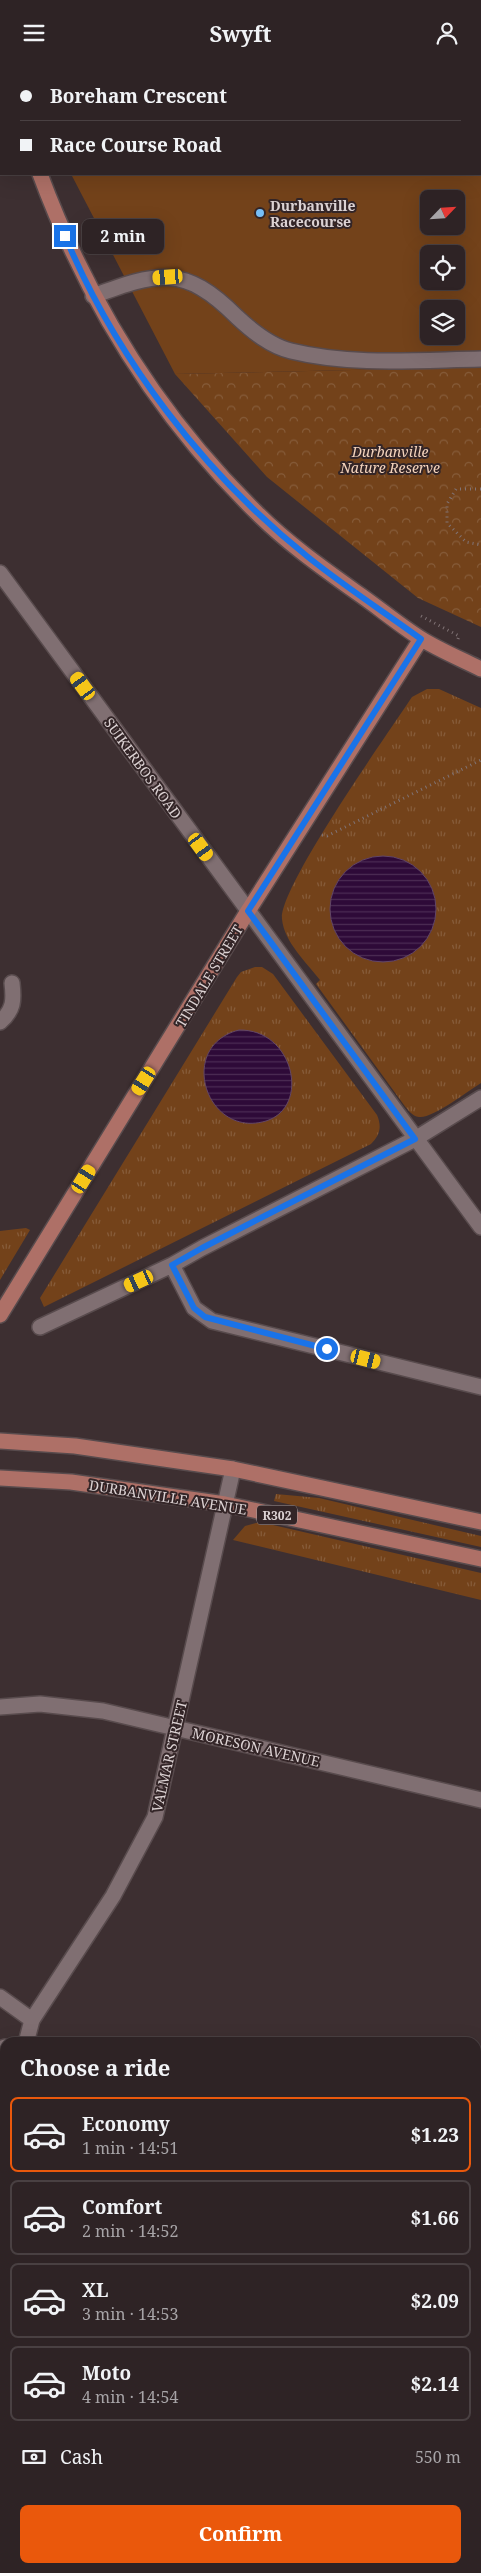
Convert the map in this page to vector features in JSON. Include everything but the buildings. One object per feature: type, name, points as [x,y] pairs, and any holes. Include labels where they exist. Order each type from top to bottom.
[{"type":"main road","points":[[40,175],[71,251],[93,296],[136,367],[188,437],[256,512],[308,557],[421,639],[481,669]]},
{"type":"main road","name":"TINDALE STREET","points":[[0,1315],[248,911],[421,639]]},
{"type":"main road","points":[[0,1441],[75,1445],[233,1469],[481,1522]]},
{"type":"main road","name":"DURBANVILLE AVENUE","points":[[0,1478],[71,1482],[225,1503],[481,1559]]},
{"type":"street","points":[[93,296],[139,279],[168,277],[192,282],[206,289],[256,335],[290,351],[358,360],[481,359]]},
{"type":"street","name":"SUIKERBOS ROAD","points":[[0,573],[481,1227]]},
{"type":"street","points":[[0,1022],[9,1015],[12,1008],[14,1000],[12,983]]},
{"type":"street","points":[[40,1327],[172,1265],[211,1243],[415,1139],[481,1098]]},
{"type":"street","points":[[172,1265],[194,1308],[212,1321],[481,1387]]},
{"type":"street","name":"VALMAR STREET","points":[[24,2037],[32,2020],[113,1896],[155,1817],[233,1469]]},
{"type":"street","name":"MORESON AVENUE","points":[[0,1707],[40,1704],[94,1710],[481,1800]]},
{"type":"street","points":[[0,1997],[32,2020]]},
{"type":"path","points":[[481,489],[456,489],[447,504],[447,523],[466,542],[481,545]]},
{"type":"path","points":[[412,611],[459,636],[458,640]]},
{"type":"path","points":[[322,835],[327,836],[481,760]]},
{"type":"green space","name":"Durbanville Racecourse","points":[[72,175],[481,175],[481,367],[175,374]]},
{"type":"green space","name":"Durbanville Nature Reserve","points":[[481,367],[481,627],[418,598],[267,477],[175,374]]},
{"type":"green space","points":[[427,689],[439,689],[481,708],[481,1083],[432,1114],[419,1117],[412,1114],[404,1105],[316,984],[320,980],[291,944],[282,919],[286,902],[298,876],[337,809],[412,697]]},
{"type":"green space","points":[[255,967],[262,967],[273,974],[377,1115],[380,1127],[376,1137],[371,1144],[44,1307],[40,1298],[237,977],[241,972]]},
{"type":"green space","points":[[26,1228],[30,1230],[0,1280],[0,1231]]},
{"type":"green space","points":[[276,1494],[319,1498],[481,1536],[481,1547],[274,1501]]},
{"type":"green space","points":[[260,1522],[481,1573],[481,1600],[233,1540],[245,1526]]},
{"type":"shaded area","points":[[383,856],[403,860],[420,872],[432,889],[436,909],[432,929],[420,946],[403,958],[383,962],[363,958],[346,946],[334,929],[330,909],[334,889],[346,872],[363,860]]},
{"type":"shaded area","points":[[239,1030],[258,1033],[273,1042],[284,1055],[290,1070],[292,1086],[288,1101],[280,1113],[266,1121],[245,1123],[228,1117],[214,1104],[206,1088],[204,1071],[208,1053],[220,1039]]},
{"type":"place","name":"Durbanville Racecourse","points":[[260,213]]},
{"type":"route","points":[[65,236],[93,296],[114,332],[161,403],[188,437],[256,512],[308,557],[421,639],[248,911],[415,1139],[172,1265],[194,1308],[212,1321],[327,1349]]}]
